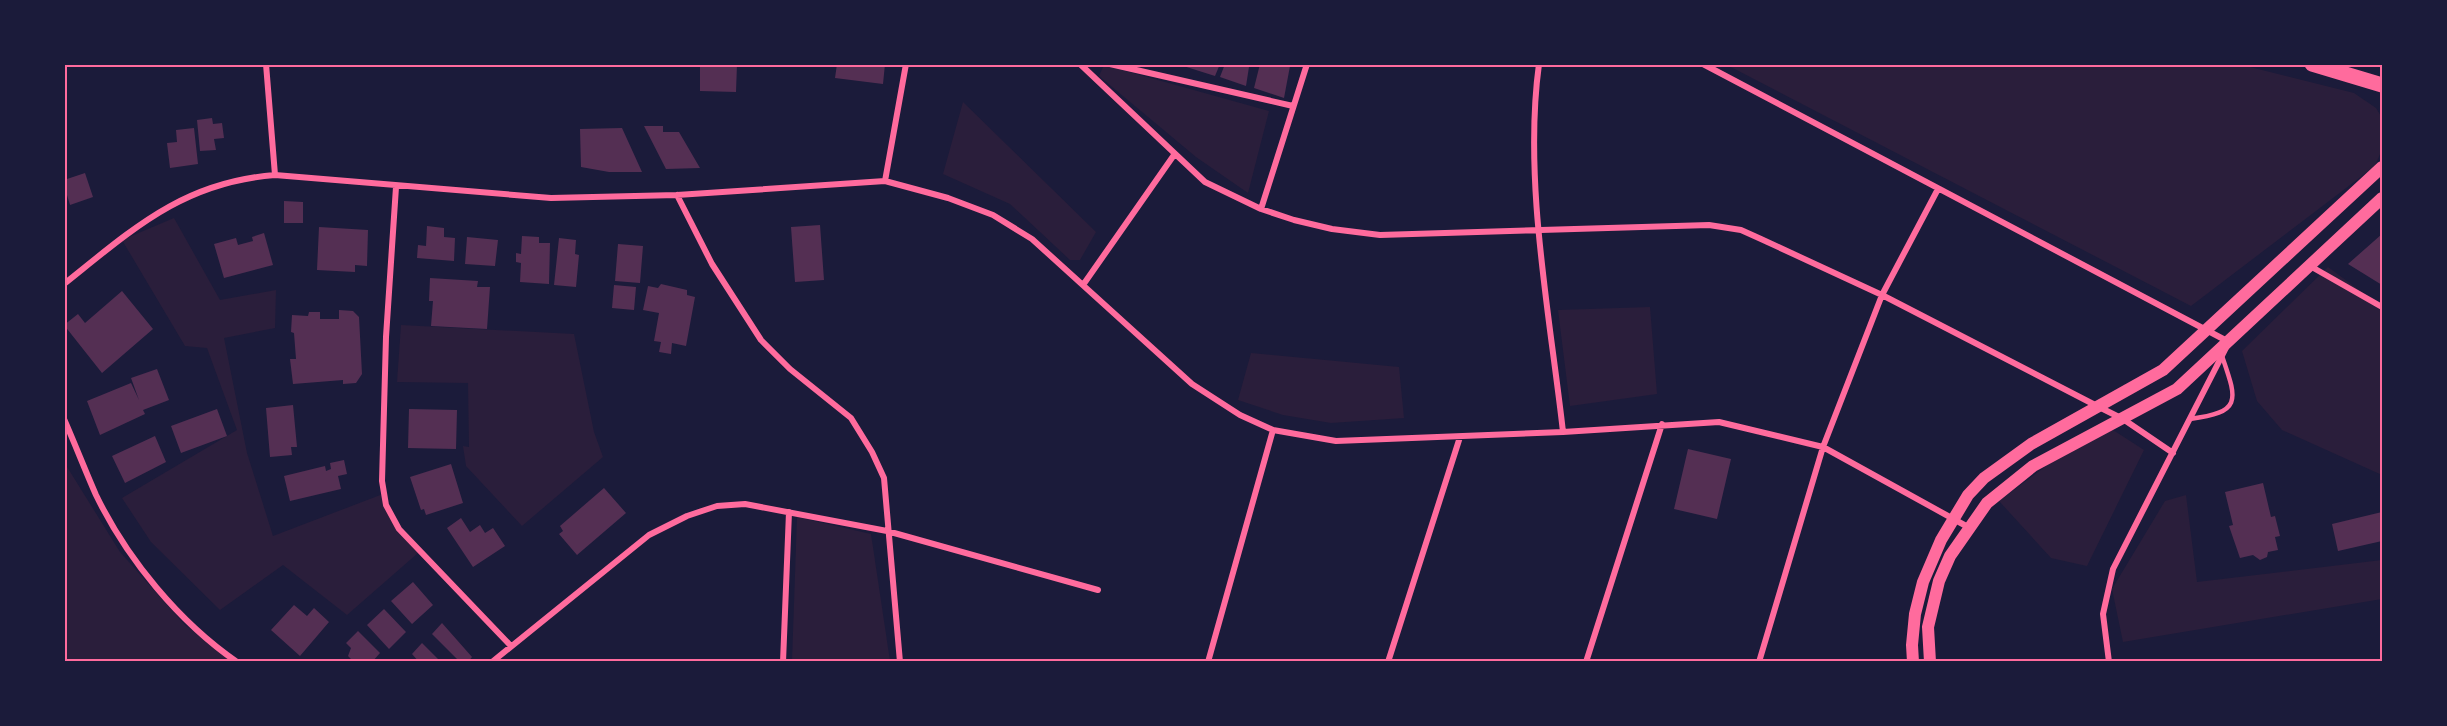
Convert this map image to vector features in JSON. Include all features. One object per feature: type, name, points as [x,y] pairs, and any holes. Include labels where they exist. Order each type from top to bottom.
[{"type":"main road","points":[[2312,64],[2382,85]]},
{"type":"main road","points":[[1913,662],[1915,614],[1923,582],[1941,540],[1968,495],[2003,462],[2163,370],[2382,167]]},
{"type":"main road","points":[[1930,662],[1928,627],[1932,601],[1950,556],[1968,527],[2000,491],[2033,466],[2177,389],[2382,198]]},
{"type":"street","points":[[266,64],[275,175]]},
{"type":"street","points":[[885,181],[906,64]]},
{"type":"street","points":[[1080,64],[1205,182],[1261,209],[1332,230],[1380,235],[1540,232],[1709,225],[1741,230],[1882,295],[2099,406],[2123,419],[2173,453]]},
{"type":"street","points":[[1110,64],[1293,106]]},
{"type":"street","points":[[1261,209],[1307,64]]},
{"type":"street","points":[[1539,64],[1533,143],[1540,232],[1563,432]]},
{"type":"street","points":[[1703,64],[2229,342],[2113,569],[2103,614],[2109,662]]},
{"type":"street","points":[[1083,285],[1174,155]]},
{"type":"street","points":[[64,284],[145,220],[182,199],[220,183],[275,175],[396,187],[551,198],[677,195],[885,181],[948,198],[993,216],[1032,239],[1192,384],[1231,410],[1273,429],[1336,441],[1563,432],[1719,422],[1823,447],[1968,527]]},
{"type":"street","points":[[396,187],[386,337],[382,481],[386,505],[399,529],[510,645]]},
{"type":"street","points":[[1759,662],[1823,447],[1882,295],[1938,189]]},
{"type":"street","points":[[677,195],[712,264],[761,340],[790,369],[851,418],[884,478],[900,662]]},
{"type":"street","points":[[2310,266],[2382,307]]},
{"type":"street","points":[[64,419],[97,496],[153,582],[188,621],[237,662]]},
{"type":"street","points":[[1586,662],[1662,424]]},
{"type":"street","points":[[1208,662],[1273,429]]},
{"type":"street","points":[[1388,662],[1460,437]]},
{"type":"street","points":[[492,662],[510,645],[649,535],[687,516],[717,506],[745,504],[887,531],[1098,590]]},
{"type":"street","points":[[783,662],[789,512]]},
{"type":"lane","points":[[2190,418],[2221,413],[2229,409],[2233,388],[2222,356]]},
{"type":"shaded area","points":[[1104,65],[1269,111],[1248,193],[1196,157],[1099,76]]},
{"type":"shaded area","points":[[1727,65],[2242,65],[2354,93],[2376,108],[2382,118],[2382,149],[2375,166],[2191,306]]},
{"type":"shaded area","points":[[963,102],[1096,232],[1080,260],[1070,260],[1010,204],[943,174]]},
{"type":"shaded area","points":[[174,218],[220,300],[276,290],[275,328],[224,338],[247,453],[273,536],[383,494],[393,518],[418,553],[347,615],[283,565],[220,610],[151,542],[122,498],[237,430],[207,348],[185,346],[122,240]]},
{"type":"shaded area","points":[[2328,267],[2382,307],[2382,475],[2282,430],[2257,401],[2242,351]]},
{"type":"shaded area","points":[[1650,307],[1657,394],[1570,406],[1558,310]]},
{"type":"shaded area","points":[[401,325],[574,334],[594,432],[603,457],[522,526],[466,466],[463,446],[469,447],[468,383],[397,382]]},
{"type":"shaded area","points":[[1251,353],[1399,367],[1404,418],[1331,423],[1283,415],[1238,400]]},
{"type":"shaded area","points":[[2113,430],[2144,450],[2087,566],[2051,558],[1999,501],[2072,447]]},
{"type":"shaded area","points":[[64,462],[120,552],[185,625],[234,661],[65,661]]},
{"type":"shaded area","points":[[2186,495],[2197,582],[2382,560],[2382,599],[2123,642],[2112,589],[2165,501]]},
{"type":"shaded area","points":[[797,517],[871,534],[890,661],[792,661]]},
{"type":"building","points":[[700,64],[737,64],[736,92],[700,91]]},
{"type":"building","points":[[837,64],[885,64],[883,84],[835,78]]},
{"type":"building","points":[[1177,64],[1220,64],[1215,76]]},
{"type":"building","points":[[1225,64],[1249,67],[1246,86],[1220,77]]},
{"type":"building","points":[[1260,64],[1290,66],[1284,98],[1254,88]]},
{"type":"building","points":[[212,118],[213,124],[222,123],[224,138],[214,139],[216,150],[200,151],[197,120]]},
{"type":"building","points":[[644,126],[663,126],[663,132],[679,132],[700,168],[666,169]]},
{"type":"building","points":[[194,128],[198,164],[170,168],[167,143],[177,142],[176,130]]},
{"type":"building","points":[[622,128],[642,172],[609,172],[581,167],[580,129]]},
{"type":"building","points":[[85,173],[93,197],[70,205],[67,195],[64,196],[64,180]]},
{"type":"building","points":[[284,201],[303,202],[303,223],[284,223]]},
{"type":"building","points":[[820,225],[824,280],[795,282],[791,227]]},
{"type":"building","points":[[427,226],[444,228],[444,237],[455,238],[454,261],[417,258],[418,245],[426,246]]},
{"type":"building","points":[[319,227],[368,230],[367,266],[355,265],[355,272],[317,270]]},
{"type":"building","points":[[264,233],[273,265],[224,278],[214,244],[236,238],[238,245],[253,241],[252,237]]},
{"type":"building","points":[[2382,234],[2382,285],[2348,264]]},
{"type":"building","points":[[522,236],[539,237],[539,243],[550,243],[549,284],[520,282],[521,263],[516,262],[516,253],[521,254]]},
{"type":"building","points":[[467,237],[498,240],[495,266],[465,264]]},
{"type":"building","points":[[559,238],[576,240],[575,254],[579,255],[576,287],[554,285]]},
{"type":"building","points":[[618,244],[643,246],[640,283],[615,281]]},
{"type":"building","points":[[430,278],[478,281],[477,287],[490,287],[487,329],[431,326],[433,301],[429,301]]},
{"type":"building","points":[[661,284],[687,290],[687,295],[695,297],[686,346],[672,343],[671,354],[659,352],[661,342],[654,341],[659,313],[643,310],[648,286],[658,288]]},
{"type":"building","points":[[614,285],[636,287],[634,310],[612,308]]},
{"type":"building","points":[[122,291],[153,329],[102,373],[64,325],[78,314],[85,323]]},
{"type":"building","points":[[339,310],[353,311],[359,317],[362,374],[356,383],[343,384],[343,380],[293,384],[290,359],[296,359],[294,333],[291,332],[292,315],[308,316],[309,312],[320,312],[320,319],[339,319]]},
{"type":"building","points":[[157,369],[169,400],[143,410],[145,414],[100,435],[87,401],[131,383],[139,400],[131,378]]},
{"type":"building","points":[[293,405],[297,447],[291,447],[292,455],[270,457],[266,408]]},
{"type":"building","points":[[217,409],[227,436],[181,453],[171,426]]},
{"type":"building","points":[[409,409],[457,410],[456,449],[408,448]]},
{"type":"building","points":[[155,436],[166,462],[125,483],[112,456]]},
{"type":"building","points":[[1688,449],[1731,459],[1717,519],[1674,509]]},
{"type":"building","points":[[344,460],[347,474],[338,476],[341,489],[290,501],[284,476],[325,466],[326,471],[331,469],[330,463]]},
{"type":"building","points":[[451,464],[463,503],[426,515],[424,509],[421,510],[410,477]]},
{"type":"building","points":[[2263,483],[2271,517],[2275,516],[2280,536],[2275,537],[2278,550],[2268,552],[2267,557],[2260,560],[2253,555],[2240,558],[2229,526],[2233,525],[2225,492]]},
{"type":"building","points":[[604,488],[626,513],[577,555],[559,534],[563,531],[560,526]]},
{"type":"building","points":[[2382,512],[2382,541],[2338,551],[2332,524]]},
{"type":"building","points":[[461,518],[470,532],[480,525],[485,533],[493,528],[505,546],[473,567],[447,528]]},
{"type":"building","points":[[413,582],[433,605],[412,624],[391,601]]},
{"type":"building","points":[[294,605],[307,616],[314,608],[329,622],[300,656],[271,630]]},
{"type":"building","points":[[384,609],[406,632],[389,649],[367,625]]},
{"type":"building","points":[[442,623],[472,657],[468,662],[460,662],[432,634]]},
{"type":"building","points":[[358,631],[380,653],[372,662],[354,662],[348,656],[351,648],[346,643]]},
{"type":"building","points":[[422,643],[441,662],[419,662],[412,654]]}]
